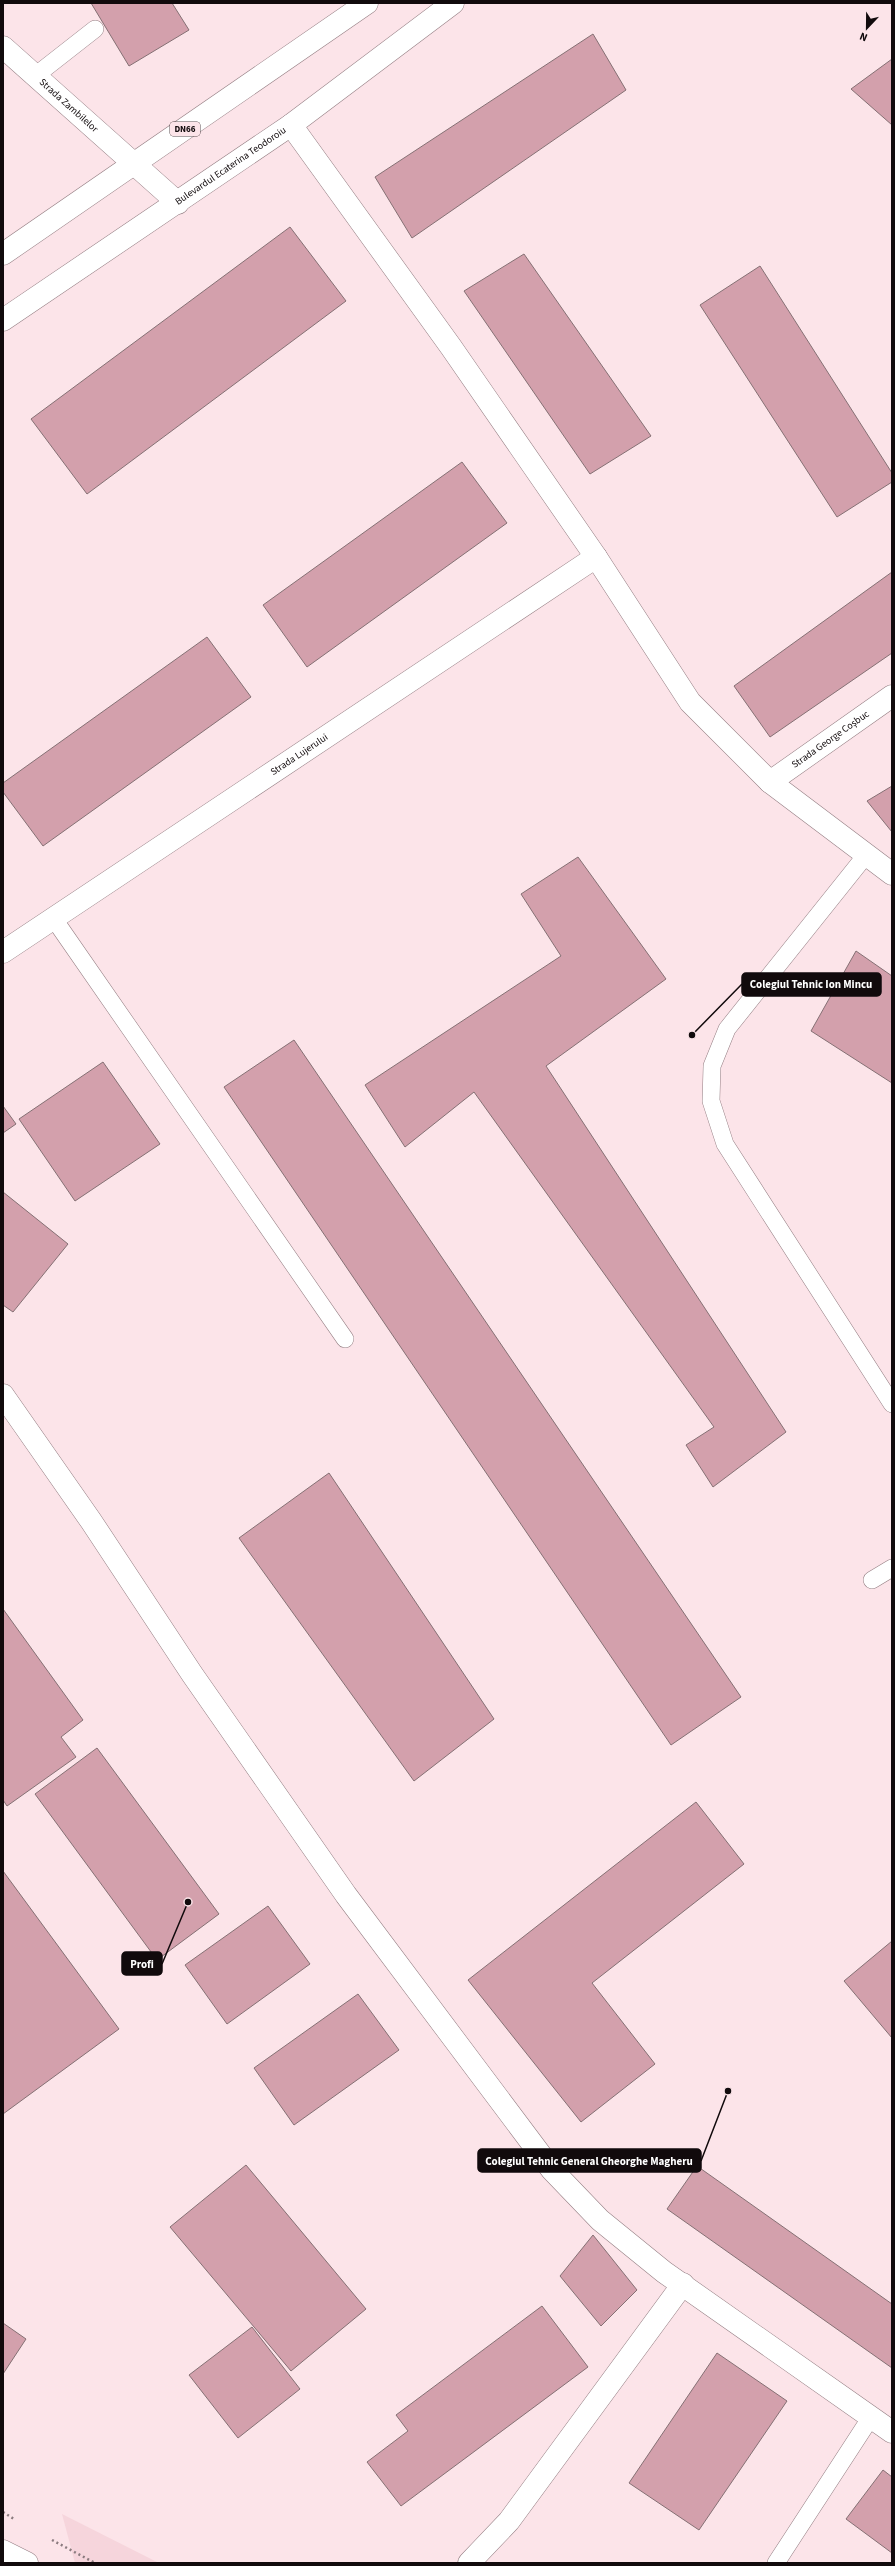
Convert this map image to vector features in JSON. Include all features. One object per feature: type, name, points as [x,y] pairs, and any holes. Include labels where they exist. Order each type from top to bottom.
[{"type":"street","name":"DN66","points":[[3,254],[136,164],[367,3]]},
{"type":"street","name":"Bulevardul Ecaterina Teodoroiu","points":[[3,320],[178,203],[291,125],[453,3]]},
{"type":"street","name":"Strada Zambilelor","points":[[3,47],[178,203]]},
{"type":"street","points":[[291,125],[455,354],[596,557],[690,702],[770,782],[892,874]]},
{"type":"street","name":"Strada Lujerului","points":[[3,952],[596,557]]},
{"type":"street","name":"Strada George Coșbuc","points":[[770,782],[892,696]]},
{"type":"street","points":[[3,1395],[91,1521],[192,1674],[346,1895],[552,2170],[600,2220],[682,2284],[892,2432]]},
{"type":"street","points":[[469,2563],[509,2521],[682,2284]]},
{"type":"street","points":[[3,2550],[27,2563]]},
{"type":"lane","points":[[35,76],[95,29]]},
{"type":"lane","points":[[866,855],[727,1029],[712,1066],[711,1101],[725,1144],[892,1404]]},
{"type":"lane","points":[[54,918],[345,1339]]},
{"type":"lane","points":[[872,1580],[892,1568]]},
{"type":"lane","points":[[776,2563],[871,2417]]},
{"type":"shaded area","points":[[62,2514],[159,2563],[75,2563]]},
{"type":"building","points":[[91,3],[172,3],[189,30],[129,66]]},
{"type":"building","points":[[593,34],[626,90],[412,238],[375,177]]},
{"type":"building","points":[[892,59],[892,125],[851,89]]},
{"type":"building","points":[[290,227],[346,301],[87,494],[31,419]]},
{"type":"building","points":[[524,254],[651,436],[590,474],[464,291]]},
{"type":"building","points":[[760,266],[892,473],[892,482],[837,517],[700,305]]},
{"type":"building","points":[[462,462],[507,523],[307,667],[263,605]]},
{"type":"building","points":[[892,572],[892,653],[770,737],[734,686]]},
{"type":"building","points":[[207,637],[251,697],[43,846],[3,792],[3,783]]},
{"type":"building","points":[[892,786],[892,832],[867,801]]},
{"type":"building","points":[[578,857],[666,979],[546,1066],[786,1432],[713,1487],[686,1445],[714,1427],[474,1092],[405,1147],[365,1085],[561,956],[521,894]]},
{"type":"building","points":[[856,951],[892,976],[892,1083],[811,1031]]},
{"type":"building","points":[[294,1040],[741,1697],[671,1745],[224,1087]]},
{"type":"building","points":[[103,1062],[160,1144],[75,1201],[19,1119]]},
{"type":"building","points":[[3,1106],[16,1124],[3,1133]]},
{"type":"building","points":[[3,1192],[68,1244],[13,1312],[3,1305]]},
{"type":"building","points":[[329,1473],[494,1719],[414,1781],[239,1538]]},
{"type":"building","points":[[3,1609],[83,1720],[61,1737],[76,1757],[7,1806],[3,1800]]},
{"type":"building","points":[[97,1748],[219,1914],[157,1960],[35,1794]]},
{"type":"building","points":[[696,1802],[744,1864],[592,1983],[655,2064],[581,2122],[468,1980]]},
{"type":"building","points":[[3,1871],[119,2029],[3,2114]]},
{"type":"building","points":[[268,1906],[310,1964],[227,2024],[185,1965]]},
{"type":"building","points":[[892,1941],[892,2038],[844,1981]]},
{"type":"building","points":[[358,1994],[399,2050],[294,2125],[254,2068]]},
{"type":"building","points":[[246,2165],[366,2309],[291,2371],[170,2227]]},
{"type":"building","points":[[697,2166],[892,2304],[892,2368],[667,2209]]},
{"type":"building","points":[[593,2235],[637,2290],[601,2326],[560,2276]]},
{"type":"building","points":[[542,2306],[588,2367],[401,2506],[367,2462],[408,2431],[396,2415]]},
{"type":"building","points":[[3,2323],[26,2339],[3,2374]]},
{"type":"building","points":[[252,2327],[300,2389],[238,2438],[189,2375]]},
{"type":"building","points":[[717,2353],[787,2401],[699,2530],[629,2483]]},
{"type":"building","points":[[883,2470],[892,2477],[892,2553],[846,2519]]},
{"type":"place","name":"Colegiul Tehnic Ion Mincu","points":[[692,1035]]},
{"type":"place","name":"Profi","points":[[188,1902]]},
{"type":"place","name":"Colegiul Tehnic General Gheorghe Magheru","points":[[728,2091]]}]
